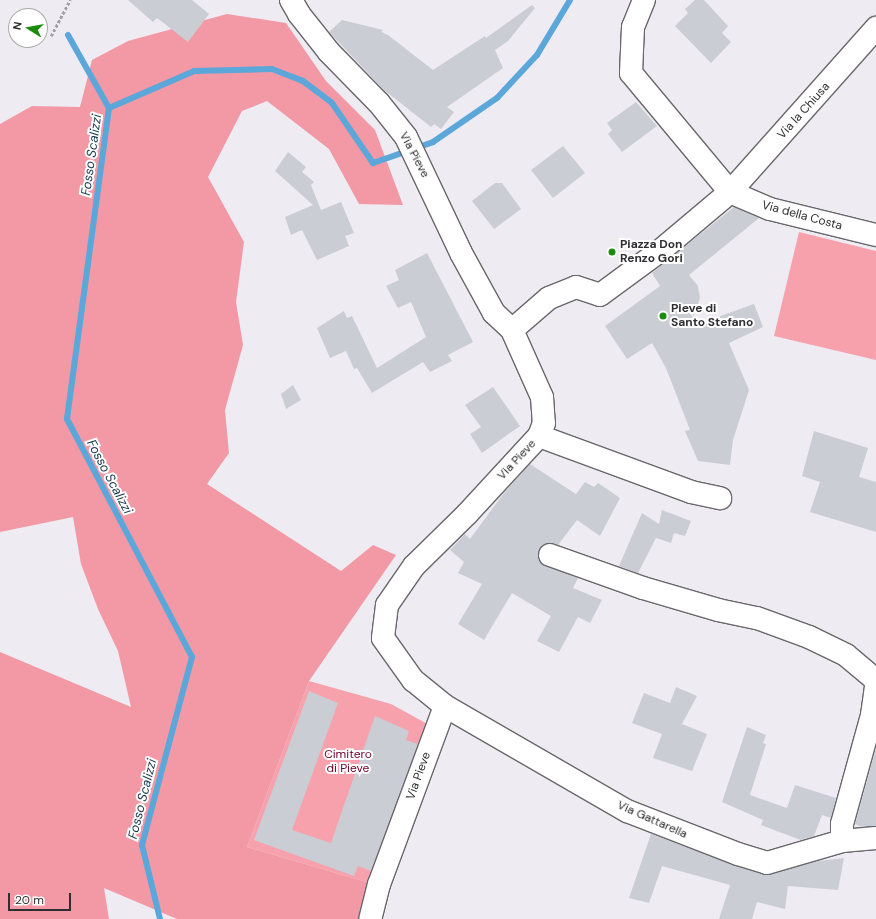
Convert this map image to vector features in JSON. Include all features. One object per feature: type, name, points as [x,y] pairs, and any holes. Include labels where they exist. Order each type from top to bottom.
[{"type":"street","name":"Via Pieve","points":[[291,0],[299,14],[329,52],[379,103],[406,137],[462,253],[494,313],[512,330],[542,397],[544,423],[539,436],[467,514],[414,566],[387,604],[383,638],[413,680],[445,706],[379,884],[370,919]]},
{"type":"street","points":[[644,0],[634,27],[631,73],[730,192]]},
{"type":"street","name":"Via la Chiusa","points":[[512,330],[549,298],[576,287],[600,295],[660,251],[730,192],[876,28]]},
{"type":"street","name":"Via della Costa","points":[[730,192],[770,209],[876,235]]},
{"type":"street","points":[[539,436],[691,492],[720,498]]},
{"type":"street","points":[[550,555],[643,588],[718,610],[757,618],[809,637],[846,655],[876,680]]},
{"type":"street","points":[[842,842],[842,824],[872,715],[876,685]]},
{"type":"street","name":"Via Gattarella","points":[[445,706],[627,810],[738,854],[767,863],[863,837],[876,838]]},
{"type":"path","points":[[51,36],[70,0]]},
{"type":"green space","points":[[799,232],[876,251],[876,360],[774,336]]},
{"type":"green space","name":"Cimitero di Pieve","points":[[309,681],[391,704],[431,726],[370,883],[247,847]]},
{"type":"shaded area","points":[[227,14],[286,23],[326,81],[375,130],[403,205],[359,204],[329,149],[267,101],[242,111],[208,177],[244,242],[236,302],[243,345],[225,410],[229,453],[207,484],[341,571],[373,545],[396,555],[309,681],[247,847],[370,883],[358,919],[177,919],[104,888],[109,919],[0,919],[0,652],[131,707],[118,651],[98,609],[81,564],[73,517],[0,532],[0,124],[32,106],[80,107],[92,60],[128,41]]},
{"type":"building","points":[[128,0],[192,0],[209,14],[188,42],[157,18],[153,22]]},
{"type":"building","points":[[695,0],[704,0],[728,26],[722,33],[731,42],[711,63],[675,26],[688,13],[685,9]]},
{"type":"building","points":[[532,5],[535,8],[508,41],[495,50],[503,68],[447,107],[454,112],[441,129],[434,124],[431,127],[384,90],[329,32],[342,20],[383,30],[381,32],[388,35],[433,70],[485,36],[486,38]]},
{"type":"building","points":[[636,102],[657,126],[622,152],[608,134],[612,130],[607,123]]},
{"type":"building","points":[[563,146],[585,173],[553,198],[531,170]]},
{"type":"building","points":[[288,152],[306,167],[302,172],[314,182],[311,185],[321,210],[341,202],[354,233],[345,236],[349,246],[317,260],[302,230],[291,235],[285,217],[313,205],[275,171]]},
{"type":"building","points":[[495,183],[502,183],[521,209],[494,229],[472,201]]},
{"type":"building","points":[[734,207],[759,218],[689,275],[698,286],[700,298],[690,327],[754,304],[763,327],[729,343],[749,390],[733,440],[730,465],[698,461],[685,431],[690,430],[666,368],[652,343],[627,359],[605,326],[660,286],[652,273]]},
{"type":"building","points":[[427,253],[473,342],[448,355],[452,361],[430,372],[423,362],[372,393],[357,368],[354,369],[346,351],[330,358],[317,328],[344,311],[347,318],[352,316],[377,368],[426,337],[411,302],[398,308],[386,286],[399,280],[395,270]]},
{"type":"building","points":[[293,385],[301,400],[286,409],[281,394]]},
{"type":"building","points":[[493,387],[520,426],[482,453],[470,434],[481,427],[465,405]]},
{"type":"building","points":[[814,431],[868,448],[859,477],[876,482],[876,532],[810,512],[820,482],[802,476]]},
{"type":"building","points":[[530,464],[576,494],[585,482],[594,487],[598,483],[620,498],[600,536],[577,520],[558,545],[547,543],[538,550],[541,563],[578,578],[573,588],[602,600],[590,623],[578,617],[559,652],[537,641],[551,616],[512,593],[484,640],[458,624],[482,584],[458,573],[464,562],[450,550],[465,534],[470,539],[504,493]]},
{"type":"building","points":[[662,510],[691,521],[685,536],[674,533],[671,543],[656,538],[638,573],[619,566],[642,513],[659,524]]},
{"type":"building","points":[[676,687],[697,696],[682,724],[707,734],[692,771],[653,758],[662,734],[632,723],[644,693],[670,703]]},
{"type":"building","points":[[309,691],[338,703],[292,830],[331,843],[375,716],[409,731],[406,740],[418,744],[371,871],[358,866],[354,876],[254,840]]},
{"type":"building","points":[[747,727],[766,735],[763,743],[766,744],[750,795],[787,808],[795,785],[836,798],[831,818],[822,815],[814,836],[801,840],[761,825],[763,820],[722,802]]},
{"type":"building","points":[[876,748],[876,826],[862,827],[855,824]]},
{"type":"building","points":[[651,834],[764,875],[818,861],[844,858],[838,890],[788,886],[785,909],[757,902],[752,919],[719,919],[730,885],[662,866],[649,903],[629,898]]},
{"type":"waterway","points":[[416,148],[433,142],[497,98],[537,55],[570,0]]},
{"type":"waterway","name":"Fosso Scalizzi","points":[[68,35],[109,108],[67,419],[192,657],[142,845],[160,919]]},
{"type":"waterway","points":[[109,108],[194,71],[272,69],[303,81],[332,103],[373,163],[408,151]]},
{"type":"place","name":"Piazza Don Renzo Gori","points":[[612,252]]},
{"type":"place","name":"Pieve di Santo Stefano","points":[[663,316]]}]
